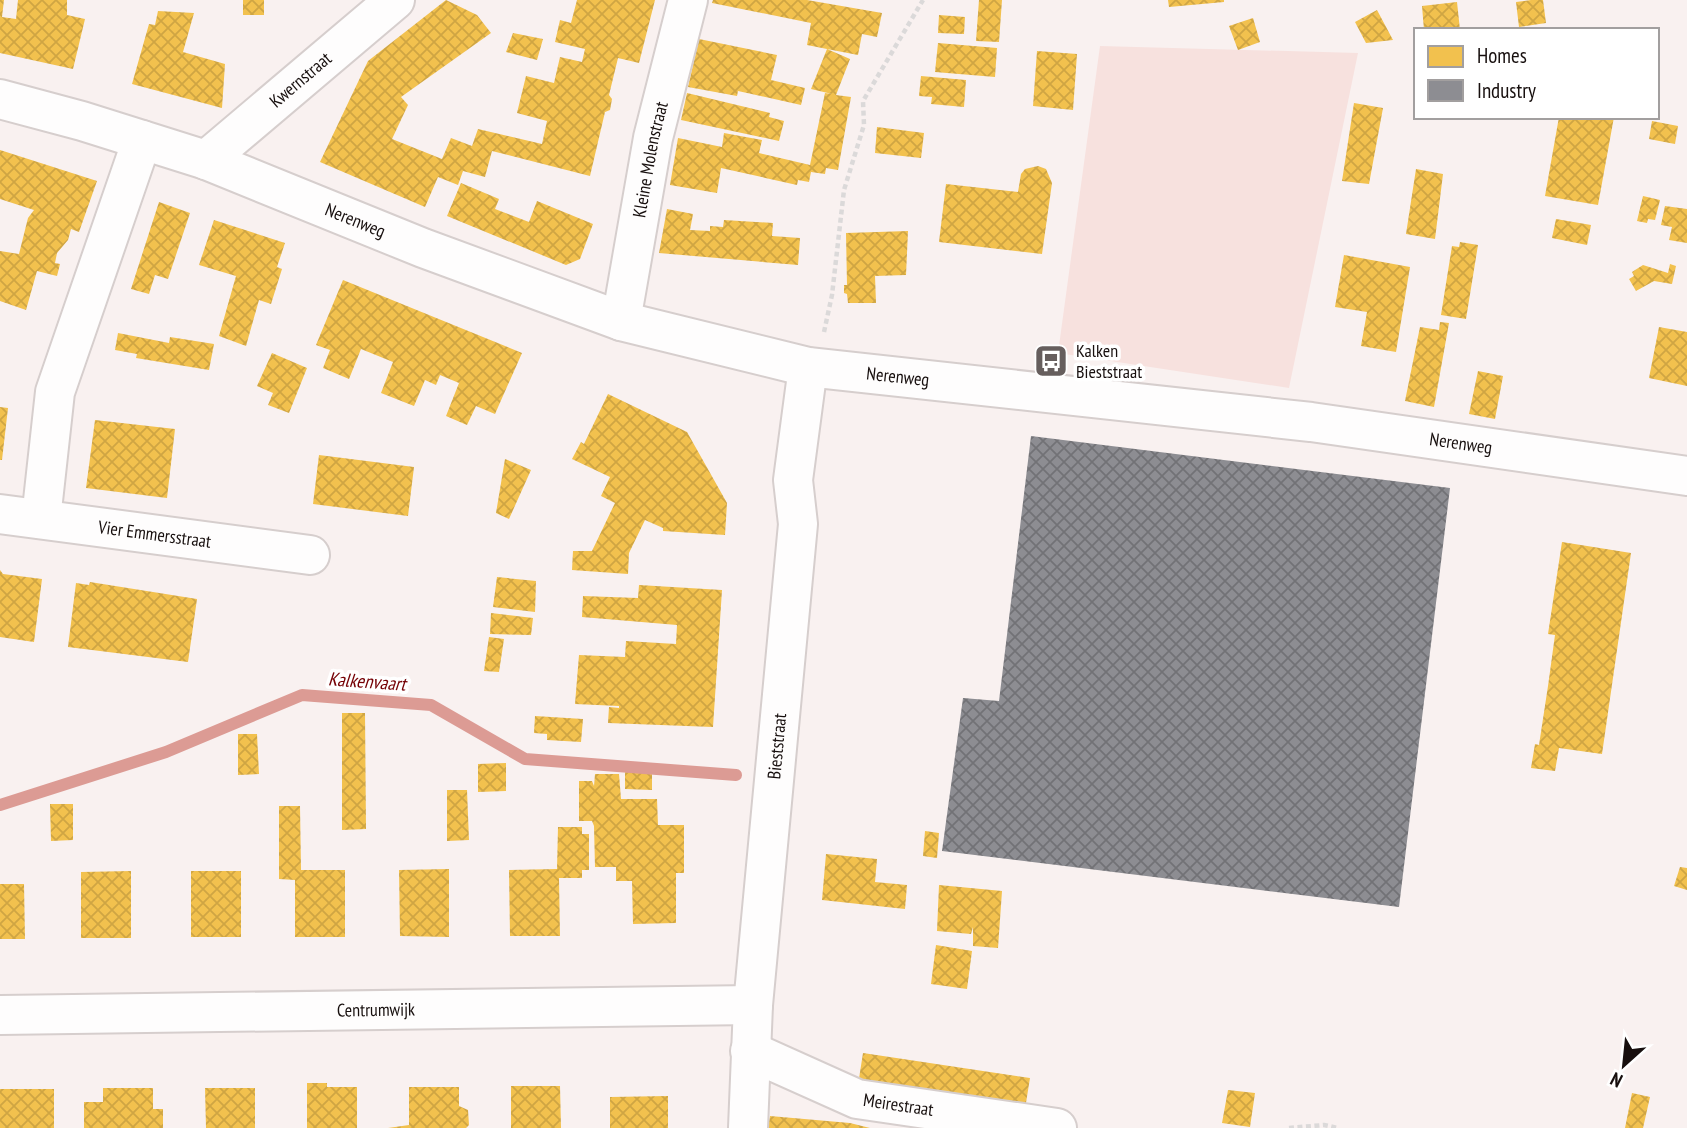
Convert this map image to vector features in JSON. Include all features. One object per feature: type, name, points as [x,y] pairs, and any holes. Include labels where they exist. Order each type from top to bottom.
[{"type":"street","name":"Kwernstraat","points":[[206,160],[395,0]]},
{"type":"street","name":"Kleine Molenstraat","points":[[621,321],[653,138],[688,0]]},
{"type":"street","name":"Nerenweg","points":[[0,99],[206,160],[423,248],[621,321],[808,367],[1311,422],[1687,476]]},
{"type":"street","points":[[41,519],[55,392],[142,140]]},
{"type":"street","name":"Bieststraat","points":[[748,1128],[753,1005],[799,524],[793,480],[808,367]]},
{"type":"street","name":"Vier Emmersstraat","points":[[0,514],[310,555]]},
{"type":"street","name":"Centrumwijk","points":[[0,1016],[753,1005]]},
{"type":"street","name":"Meirestraat","points":[[750,1051],[857,1099],[1057,1128]]},
{"type":"path","points":[[808,367],[825,330],[832,295],[844,190],[864,125],[863,102],[923,0]]},
{"type":"path","points":[[1289,1128],[1324,1125],[1338,1128]]},
{"type":"shaded area","points":[[1100,46],[1358,53],[1289,388],[1058,353]]},
{"type":"building: Homes","points":[[0,0],[4,0],[2,17],[16,19],[18,0],[67,0],[67,15],[85,19],[73,69],[0,53]]},
{"type":"building: Homes","points":[[243,0],[264,0],[264,15],[243,15]]},
{"type":"building: Homes","points":[[446,0],[477,15],[491,33],[401,97],[408,105],[392,139],[442,159],[451,138],[472,146],[478,129],[542,144],[547,121],[517,113],[526,76],[554,83],[560,57],[582,62],[585,49],[555,42],[560,20],[571,23],[577,0],[655,0],[639,63],[618,58],[609,95],[612,99],[610,110],[605,112],[590,176],[492,151],[485,177],[463,171],[458,185],[438,177],[425,207],[320,162],[368,61]]},
{"type":"building: Homes","points":[[713,0],[807,0],[882,13],[877,37],[862,34],[858,55],[807,45],[811,23],[712,3]]},
{"type":"building: Homes","points":[[979,0],[1002,0],[999,42],[976,41]]},
{"type":"building: Homes","points":[[1168,0],[1224,0],[1224,2],[1169,7]]},
{"type":"building: Homes","points":[[1543,0],[1546,23],[1519,27],[1516,2]]},
{"type":"building: Homes","points":[[1457,2],[1460,28],[1424,28],[1422,6]]},
{"type":"building: Homes","points":[[1377,10],[1393,40],[1366,43],[1355,22]]},
{"type":"building: Homes","points":[[158,11],[194,13],[183,52],[225,64],[222,108],[132,84],[149,24],[155,25]]},
{"type":"building: Homes","points":[[939,15],[965,17],[964,34],[938,33]]},
{"type":"building: Homes","points":[[1253,18],[1260,42],[1238,50],[1229,26]]},
{"type":"building: Homes","points":[[513,33],[543,39],[537,60],[506,52]]},
{"type":"building: Homes","points":[[699,39],[777,55],[771,80],[805,88],[801,105],[738,91],[737,96],[688,87]]},
{"type":"building: Homes","points":[[938,43],[997,48],[995,77],[935,72]]},
{"type":"building: Homes","points":[[827,49],[850,59],[836,95],[851,97],[838,170],[826,168],[825,174],[811,172],[809,182],[798,180],[797,185],[721,168],[717,193],[670,185],[678,138],[722,147],[724,133],[762,140],[759,153],[810,165],[825,93],[832,94],[811,89]]},
{"type":"building: Homes","points":[[1037,51],[1077,54],[1073,110],[1033,106]]},
{"type":"building: Homes","points":[[921,76],[966,80],[964,107],[931,104],[932,97],[919,96]]},
{"type":"building: Homes","points":[[687,93],[770,113],[769,117],[784,121],[779,141],[681,120]]},
{"type":"building: Homes","points":[[1354,103],[1383,108],[1369,184],[1342,181]]},
{"type":"building: Homes","points":[[1559,119],[1614,119],[1598,205],[1545,196]]},
{"type":"building: Homes","points":[[1652,121],[1678,126],[1675,144],[1649,139]]},
{"type":"building: Homes","points":[[877,127],[924,133],[921,158],[875,153]]},
{"type":"building: Homes","points":[[0,150],[97,181],[79,232],[71,229],[68,240],[57,253],[55,263],[60,264],[57,276],[37,271],[26,310],[0,301],[0,251],[19,254],[28,218],[34,210],[0,199]]},
{"type":"building: Homes","points":[[1038,166],[1046,169],[1052,183],[1042,254],[939,242],[946,184],[1018,192],[1021,174],[1025,169]]},
{"type":"building: Homes","points":[[1416,169],[1443,174],[1435,239],[1406,234]]},
{"type":"building: Homes","points":[[461,183],[499,199],[495,209],[529,222],[537,201],[593,224],[580,259],[566,265],[447,216]]},
{"type":"building: Homes","points":[[1643,196],[1660,200],[1655,220],[1648,219],[1647,223],[1637,221]]},
{"type":"building: Homes","points":[[159,202],[190,213],[168,279],[155,275],[149,294],[131,289]]},
{"type":"building: Homes","points":[[1665,206],[1687,209],[1687,243],[1669,240],[1672,227],[1661,225]]},
{"type":"building: Homes","points":[[667,209],[693,214],[690,230],[710,231],[710,226],[723,227],[724,220],[773,223],[772,236],[800,238],[798,265],[659,253]]},
{"type":"building: Homes","points":[[1556,219],[1591,225],[1587,245],[1552,238]]},
{"type":"building: Homes","points":[[214,220],[285,243],[277,267],[282,269],[271,304],[259,300],[246,346],[219,336],[236,276],[199,265]]},
{"type":"building: Homes","points":[[908,231],[906,275],[875,276],[876,303],[848,303],[847,294],[844,293],[844,285],[847,285],[846,233]]},
{"type":"building: Homes","points":[[1460,242],[1478,245],[1466,319],[1441,315],[1452,246],[1459,247]]},
{"type":"building: Homes","points":[[1344,255],[1410,267],[1396,352],[1361,346],[1367,312],[1335,307]]},
{"type":"building: Homes","points":[[1670,264],[1676,266],[1672,284],[1654,281],[1636,291],[1629,279],[1634,276],[1632,272],[1643,265],[1668,273]]},
{"type":"building: Homes","points":[[343,280],[522,353],[495,414],[476,406],[467,425],[446,416],[459,383],[440,375],[436,385],[425,380],[414,406],[381,393],[393,362],[361,349],[349,379],[323,368],[330,350],[316,345]]},
{"type":"building: Homes","points":[[1440,322],[1449,323],[1434,407],[1405,401],[1420,327],[1439,330]]},
{"type":"building: Homes","points":[[1659,327],[1687,332],[1687,386],[1649,378]]},
{"type":"building: Homes","points":[[118,333],[169,343],[170,337],[214,344],[209,370],[136,358],[137,354],[115,350]]},
{"type":"building: Homes","points":[[272,353],[307,368],[289,413],[268,405],[273,393],[257,386]]},
{"type":"building: Homes","points":[[1478,371],[1503,376],[1495,419],[1469,414]]},
{"type":"building: Homes","points":[[608,394],[687,432],[727,503],[725,535],[663,531],[663,528],[645,520],[629,553],[628,574],[572,570],[573,551],[592,551],[615,503],[601,496],[610,477],[572,459],[581,442],[584,444]]},
{"type":"building: Homes","points":[[0,407],[8,408],[2,460],[0,460]]},
{"type":"building: Homes","points":[[95,420],[175,429],[167,498],[86,488]]},
{"type":"building: Homes","points":[[319,455],[414,467],[408,516],[313,504]]},
{"type":"building: Homes","points":[[505,459],[531,470],[509,519],[496,513]]},
{"type":"building: Homes","points":[[1562,542],[1631,553],[1602,754],[1559,748],[1555,771],[1531,768],[1535,744],[1539,745],[1555,635],[1548,634]]},
{"type":"building: Homes","points":[[0,570],[3,574],[42,579],[34,642],[0,637]]},
{"type":"building: Homes","points":[[497,577],[536,581],[535,612],[493,607]]},
{"type":"building: Homes","points":[[90,582],[197,599],[188,662],[68,647],[76,583],[89,585]]},
{"type":"building: Homes","points":[[639,585],[722,590],[713,727],[608,723],[609,707],[619,706],[575,704],[579,655],[625,657],[626,641],[676,644],[677,625],[582,617],[583,596],[638,598]]},
{"type":"building: Homes","points":[[491,613],[533,618],[531,635],[490,634]]},
{"type":"building: Homes","points":[[489,637],[504,639],[499,672],[484,671]]},
{"type":"building: Homes","points":[[342,713],[365,713],[366,829],[342,830]]},
{"type":"building: Homes","points":[[535,716],[583,719],[581,742],[547,740],[547,734],[534,733]]},
{"type":"building: Homes","points":[[238,734],[257,734],[259,774],[238,775]]},
{"type":"building: Homes","points":[[506,763],[506,791],[478,792],[478,764]]},
{"type":"building: Homes","points":[[625,772],[652,773],[652,790],[625,789]]},
{"type":"building: Homes","points":[[595,774],[619,774],[621,799],[657,799],[658,825],[684,825],[684,873],[676,873],[676,923],[633,924],[632,881],[616,881],[616,867],[595,867],[594,826],[592,821],[579,821],[579,781],[592,781],[594,786]]},
{"type":"building: Homes","points":[[447,790],[467,790],[469,840],[447,841]]},
{"type":"building: Homes","points":[[50,804],[73,804],[73,840],[51,841]]},
{"type":"building: Homes","points":[[279,806],[300,806],[301,870],[345,870],[345,937],[295,937],[295,880],[279,879]]},
{"type":"building: Homes","points":[[558,827],[582,827],[582,834],[589,834],[589,870],[582,870],[582,878],[559,878],[560,936],[510,936],[509,870],[557,869]]},
{"type":"building: Homes","points":[[925,831],[939,833],[937,858],[923,856]]},
{"type":"building: Homes","points":[[826,854],[877,859],[875,882],[907,885],[905,909],[822,900]]},
{"type":"building: Homes","points":[[1680,867],[1687,868],[1687,890],[1674,886]]},
{"type":"building: Homes","points":[[449,869],[449,937],[400,936],[399,870]]},
{"type":"building: Homes","points":[[131,871],[131,938],[81,938],[81,872]]},
{"type":"building: Homes","points":[[191,871],[241,871],[241,937],[191,937]]},
{"type":"building: Homes","points":[[0,884],[24,884],[25,939],[0,939]]},
{"type":"building: Homes","points":[[939,885],[1002,891],[998,948],[973,946],[973,927],[971,934],[937,931]]},
{"type":"building: Homes","points":[[936,945],[972,951],[967,989],[931,984]]},
{"type":"building: Homes","points":[[863,1053],[1030,1078],[1025,1109],[858,1085]]},
{"type":"building: Homes","points":[[307,1083],[327,1083],[327,1087],[357,1087],[357,1128],[307,1128]]},
{"type":"building: Homes","points":[[511,1086],[560,1086],[561,1128],[511,1128]]},
{"type":"building: Homes","points":[[409,1087],[459,1087],[459,1106],[468,1110],[469,1125],[466,1128],[388,1128],[409,1125]]},
{"type":"building: Homes","points":[[103,1088],[153,1088],[153,1109],[163,1109],[163,1128],[84,1128],[84,1102],[103,1102]]},
{"type":"building: Homes","points":[[205,1088],[255,1088],[255,1128],[206,1128]]},
{"type":"building: Homes","points":[[0,1089],[54,1089],[54,1128],[0,1128]]},
{"type":"building: Homes","points":[[1228,1090],[1255,1093],[1250,1127],[1222,1123]]},
{"type":"building: Homes","points":[[1632,1093],[1650,1097],[1643,1128],[1625,1128]]},
{"type":"building: Homes","points":[[668,1096],[668,1128],[610,1128],[610,1097]]},
{"type":"building: Homes","points":[[770,1116],[850,1123],[870,1128],[768,1128]]},
{"type":"building: Industry","points":[[1031,436],[1450,488],[1399,907],[942,851],[963,698],[999,701]]},
{"type":"waterway","name":"Kalkenvaart","points":[[0,805],[166,752],[302,695],[431,705],[525,759],[736,775]]},
{"type":"place","name":"Kalken Bieststraat","points":[[1051,361]]}]
